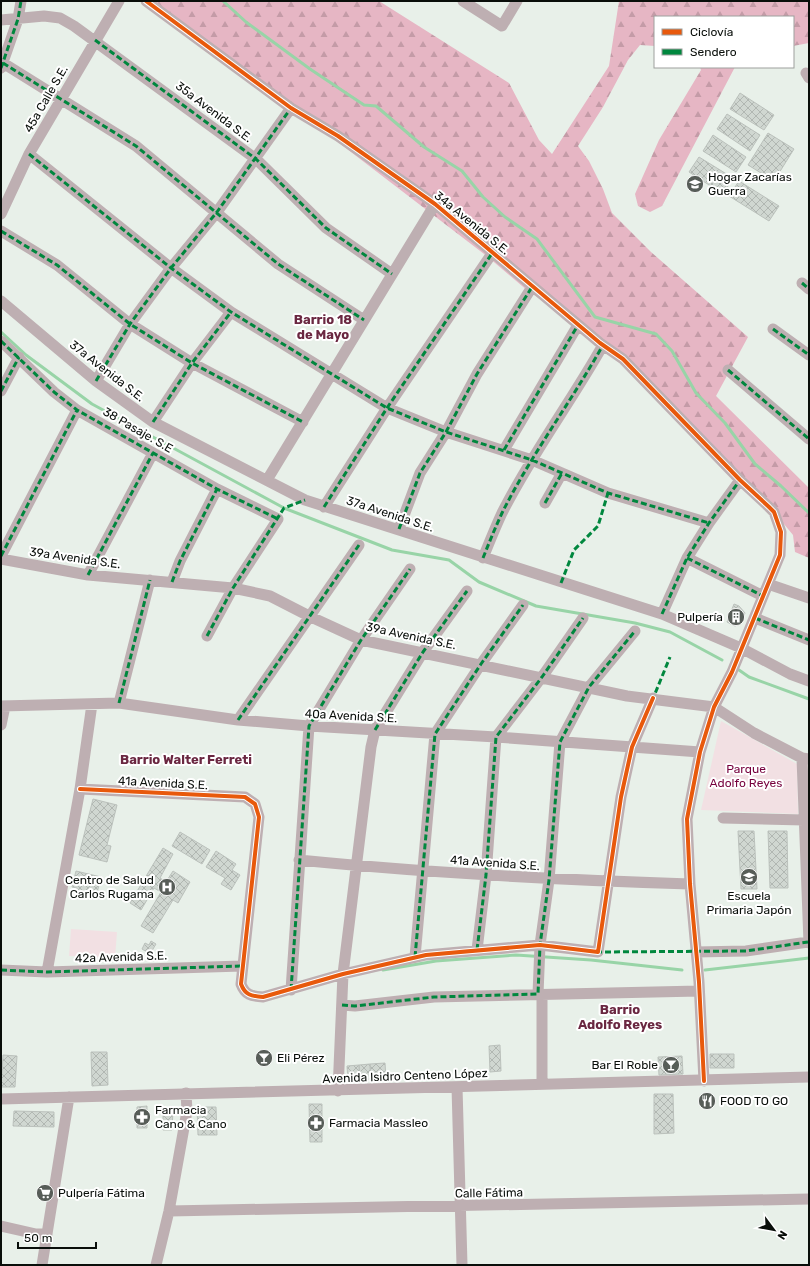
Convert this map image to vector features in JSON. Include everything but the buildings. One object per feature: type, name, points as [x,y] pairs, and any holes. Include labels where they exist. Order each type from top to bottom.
[{"type":"street","points":[[21,1],[18,19],[2,66],[61,98],[136,146],[278,264],[364,320]]},
{"type":"street","name":"45a Calle S.E.","points":[[1,212],[29,154],[119,1]]},
{"type":"street","name":"34a Avenida S.E.","points":[[146,1],[291,108],[338,136],[435,204],[493,252],[532,287],[603,345],[623,359],[740,480],[774,512],[781,532],[780,555],[734,667],[714,707],[700,752],[688,819],[690,884],[699,991],[704,1081]]},
{"type":"street","points":[[462,1],[502,26],[517,1]]},
{"type":"street","name":"35a Avenida S.E.","points":[[1,20],[44,16],[60,18],[95,40],[256,159],[326,228],[392,274]]},
{"type":"street","points":[[96,381],[130,324],[171,268],[217,212],[291,108]]},
{"type":"street","points":[[29,154],[171,268],[231,312],[387,408],[446,432],[532,460],[608,492],[708,523]]},
{"type":"street","points":[[267,480],[435,204]]},
{"type":"street","points":[[1,231],[57,265],[130,324],[192,363],[303,422]]},
{"type":"street","points":[[324,506],[387,408],[493,252]]},
{"type":"street","points":[[398,529],[420,472],[446,432],[477,374],[532,287]]},
{"type":"street","name":"37a Avenida S.E.","points":[[1,301],[96,381],[153,422],[306,500],[483,558],[662,614],[742,648],[790,674],[809,681]]},
{"type":"street","points":[[153,422],[192,363],[231,312]]},
{"type":"street","points":[[504,450],[578,324]]},
{"type":"street","points":[[773,329],[809,355]]},
{"type":"street","name":"38 Pasaje. S.E","points":[[1,341],[54,392],[77,410],[216,489],[278,519],[234,588]]},
{"type":"street","points":[[483,558],[503,512],[532,460],[578,389],[603,345]]},
{"type":"street","points":[[1,391],[19,357]]},
{"type":"street","points":[[728,370],[809,440]]},
{"type":"street","points":[[1,556],[77,410]]},
{"type":"street","points":[[88,575],[153,453]]},
{"type":"street","points":[[545,503],[562,473]]},
{"type":"street","points":[[662,614],[687,558],[708,523],[740,480]]},
{"type":"street","points":[[172,582],[180,561],[216,489]]},
{"type":"street","points":[[238,720],[311,617],[359,545]]},
{"type":"street","points":[[687,558],[763,596]]},
{"type":"street","name":"39a Avenida S.E.","points":[[1,559],[88,575],[234,588],[270,596],[311,617],[362,640],[627,696],[653,698],[714,707],[754,733],[806,758]]},
{"type":"street","points":[[292,990],[310,726],[362,640],[410,569]]},
{"type":"street","points":[[119,703],[150,580]]},
{"type":"street","points":[[768,584],[809,598]]},
{"type":"street","points":[[207,636],[234,588]]},
{"type":"street","points":[[338,1091],[343,974],[371,747],[375,730],[423,652],[467,591]]},
{"type":"street","points":[[415,957],[435,734],[481,664],[523,605]]},
{"type":"street","points":[[477,950],[486,876],[496,737],[542,677],[582,618]]},
{"type":"street","points":[[755,618],[809,640]]},
{"type":"street","points":[[542,1084],[540,945],[549,880],[560,742],[589,687],[635,632]]},
{"type":"street","points":[[242,966],[241,984],[244,992],[251,996],[263,997],[292,990],[343,974],[415,957],[540,945],[598,952],[610,882],[621,796],[632,747],[653,698]]},
{"type":"street","name":"40a Avenida S.E.","points":[[3,706],[119,703],[238,720],[700,752]]},
{"type":"street","points":[[47,972],[80,789],[92,704]]},
{"type":"street","points":[[1,725],[3,706]]},
{"type":"street","points":[[696,952],[746,951],[809,943],[804,820],[806,758]]},
{"type":"street","name":"41a Avenida S.E.","points":[[80,789],[245,797],[255,804],[259,817],[242,966]]},
{"type":"street","points":[[724,818],[804,820]]},
{"type":"street","name":"41a Avenida S.E.","points":[[300,860],[549,880],[690,884]]},
{"type":"street","name":"42a Avenida S.E.","points":[[1,970],[47,972],[242,966]]},
{"type":"street","points":[[342,1005],[355,1006],[434,997],[699,991]]},
{"type":"street","name":"Avenida Isidro Centeno López","points":[[1,1099],[809,1077]]},
{"type":"street","points":[[458,1087],[459,1206],[462,1265]]},
{"type":"street","points":[[156,1265],[169,1211],[187,1111],[186,1093]]},
{"type":"street","points":[[42,1265],[69,1097]]},
{"type":"street","name":"Calle Fátima","points":[[169,1211],[809,1199]]},
{"type":"street","points":[[1,1226],[36,1234],[46,1234]]},
{"type":"green space","points":[[146,1],[379,1],[509,83],[539,140],[552,154],[609,66],[619,1],[809,1],[809,43],[794,46],[794,16],[654,16],[654,46],[640,45],[628,60],[603,107],[578,146],[589,161],[603,189],[612,213],[651,252],[748,337],[716,396],[809,488],[809,558],[795,552],[793,535],[774,512],[623,359],[578,324],[528,291],[488,257],[334,139]]},
{"type":"green space","points":[[700,68],[734,68],[662,206],[650,212],[638,206],[635,194],[659,140],[701,70]]},
{"type":"green space","name":"Parque Adolfo Reyes","points":[[721,721],[797,764],[798,814],[701,810]]},
{"type":"green space","points":[[71,929],[117,932],[115,958],[69,956]]},
{"type":"waterway","points":[[223,1],[246,22],[310,69],[364,105],[376,106],[424,147],[462,171],[483,197],[505,217],[537,239],[595,317],[656,334],[672,351],[696,393],[725,423],[755,464],[809,513]]},
{"type":"waterway","points":[[1,332],[26,355],[92,404],[284,508],[392,550],[449,560],[479,582],[536,606],[635,623],[670,632],[722,660]]},
{"type":"waterway","points":[[739,670],[749,677],[809,699]]},
{"type":"waterway","points":[[383,970],[436,961],[516,955],[591,960],[682,970]]},
{"type":"waterway","points":[[705,970],[809,958]]},
{"type":"marked path","points":[[1,68],[18,19],[21,1]]},
{"type":"marked path","points":[[95,40],[256,159],[326,228],[392,274]]},
{"type":"marked path","points":[[3,63],[136,146],[278,264],[364,320]]},
{"type":"marked path","points":[[96,381],[130,324],[171,268],[217,212],[291,108]]},
{"type":"marked path","points":[[29,154],[171,268],[231,312],[387,408],[446,432],[532,460],[608,493],[709,523]]},
{"type":"marked path","points":[[1,231],[57,265],[130,324],[192,363],[303,422]]},
{"type":"marked path","points":[[324,507],[387,408],[493,252]]},
{"type":"marked path","points":[[802,283],[809,289]]},
{"type":"marked path","points":[[399,529],[420,473],[446,432],[477,374],[532,287]]},
{"type":"marked path","points":[[153,422],[192,363],[231,312]]},
{"type":"marked path","points":[[504,450],[578,325]]},
{"type":"marked path","points":[[773,329],[809,355]]},
{"type":"marked path","points":[[1,341],[54,392],[77,410],[217,489],[278,519]]},
{"type":"marked path","points":[[483,558],[499,519],[513,491],[603,345]]},
{"type":"marked path","points":[[1,391],[19,357]]},
{"type":"marked path","points":[[728,370],[809,439]]},
{"type":"marked path","points":[[1,556],[77,410]]},
{"type":"marked path","points":[[88,575],[153,453]]},
{"type":"marked path","points":[[545,503],[562,473]]},
{"type":"marked path","points":[[662,614],[687,558],[709,523],[740,480]]},
{"type":"marked path","points":[[172,582],[180,561],[217,489]]},
{"type":"marked path","points":[[561,583],[574,550],[598,526],[608,493]]},
{"type":"marked path","points":[[207,636],[233,588],[284,508],[305,500]]},
{"type":"marked path","points":[[238,720],[359,545]]},
{"type":"marked path","points":[[687,558],[763,596]]},
{"type":"marked path","points":[[291,990],[309,726],[361,640],[410,569]]},
{"type":"marked path","points":[[119,703],[150,580]]},
{"type":"marked path","points":[[375,730],[423,652],[467,591]]},
{"type":"marked path","points":[[415,957],[435,734],[481,664],[523,605]]},
{"type":"marked path","points":[[477,950],[486,875],[496,737],[542,677],[583,618]]},
{"type":"marked path","points":[[755,618],[809,640]]},
{"type":"marked path","points":[[342,1005],[355,1006],[434,997],[538,994],[540,945],[549,880],[560,742],[589,687],[635,631]]},
{"type":"marked path","points":[[652,701],[670,657]]},
{"type":"marked path","points":[[596,952],[746,951],[808,942]]},
{"type":"marked path","points":[[1,970],[47,972],[242,966]]},
{"type":"cycle path","points":[[146,1],[291,108],[338,136],[435,204],[600,343],[623,359],[740,480],[774,512],[781,532],[780,555],[732,672],[714,707],[700,752],[687,819],[690,884],[699,982],[704,1081]]},
{"type":"cycle path","points":[[80,789],[245,797],[255,804],[259,817],[241,984],[244,991],[252,995],[263,997],[343,974],[426,955],[540,945],[598,952],[621,797],[632,747],[653,698]]},
{"type":"place","name":"Hogar Zacarías Guerra","points":[[695,184]]},
{"type":"place","name":"Pulpería","points":[[736,617]]},
{"type":"place","name":"Escuela Primaria Japón","points":[[749,877]]},
{"type":"place","name":"Centro de Salud Carlos Rugama","points":[[167,887]]},
{"type":"place","name":"Eli Pérez","points":[[264,1058]]},
{"type":"place","name":"Bar El Roble","points":[[671,1065]]},
{"type":"place","name":"FOOD TO GO","points":[[707,1101]]},
{"type":"place","name":"Farmacia Cano & Cano","points":[[142,1117]]},
{"type":"place","name":"Farmacia Massleo","points":[[316,1123]]},
{"type":"place","name":"Pulpería Fátima","points":[[45,1193]]},
{"type":"district","name":"Barrio 18 de Mayo","points":[[323,326]]},
{"type":"district","name":"Barrio Walter Ferreti","points":[[186,759]]},
{"type":"district","name":"Barrio Adolfo Reyes","points":[[620,1016]]}]
